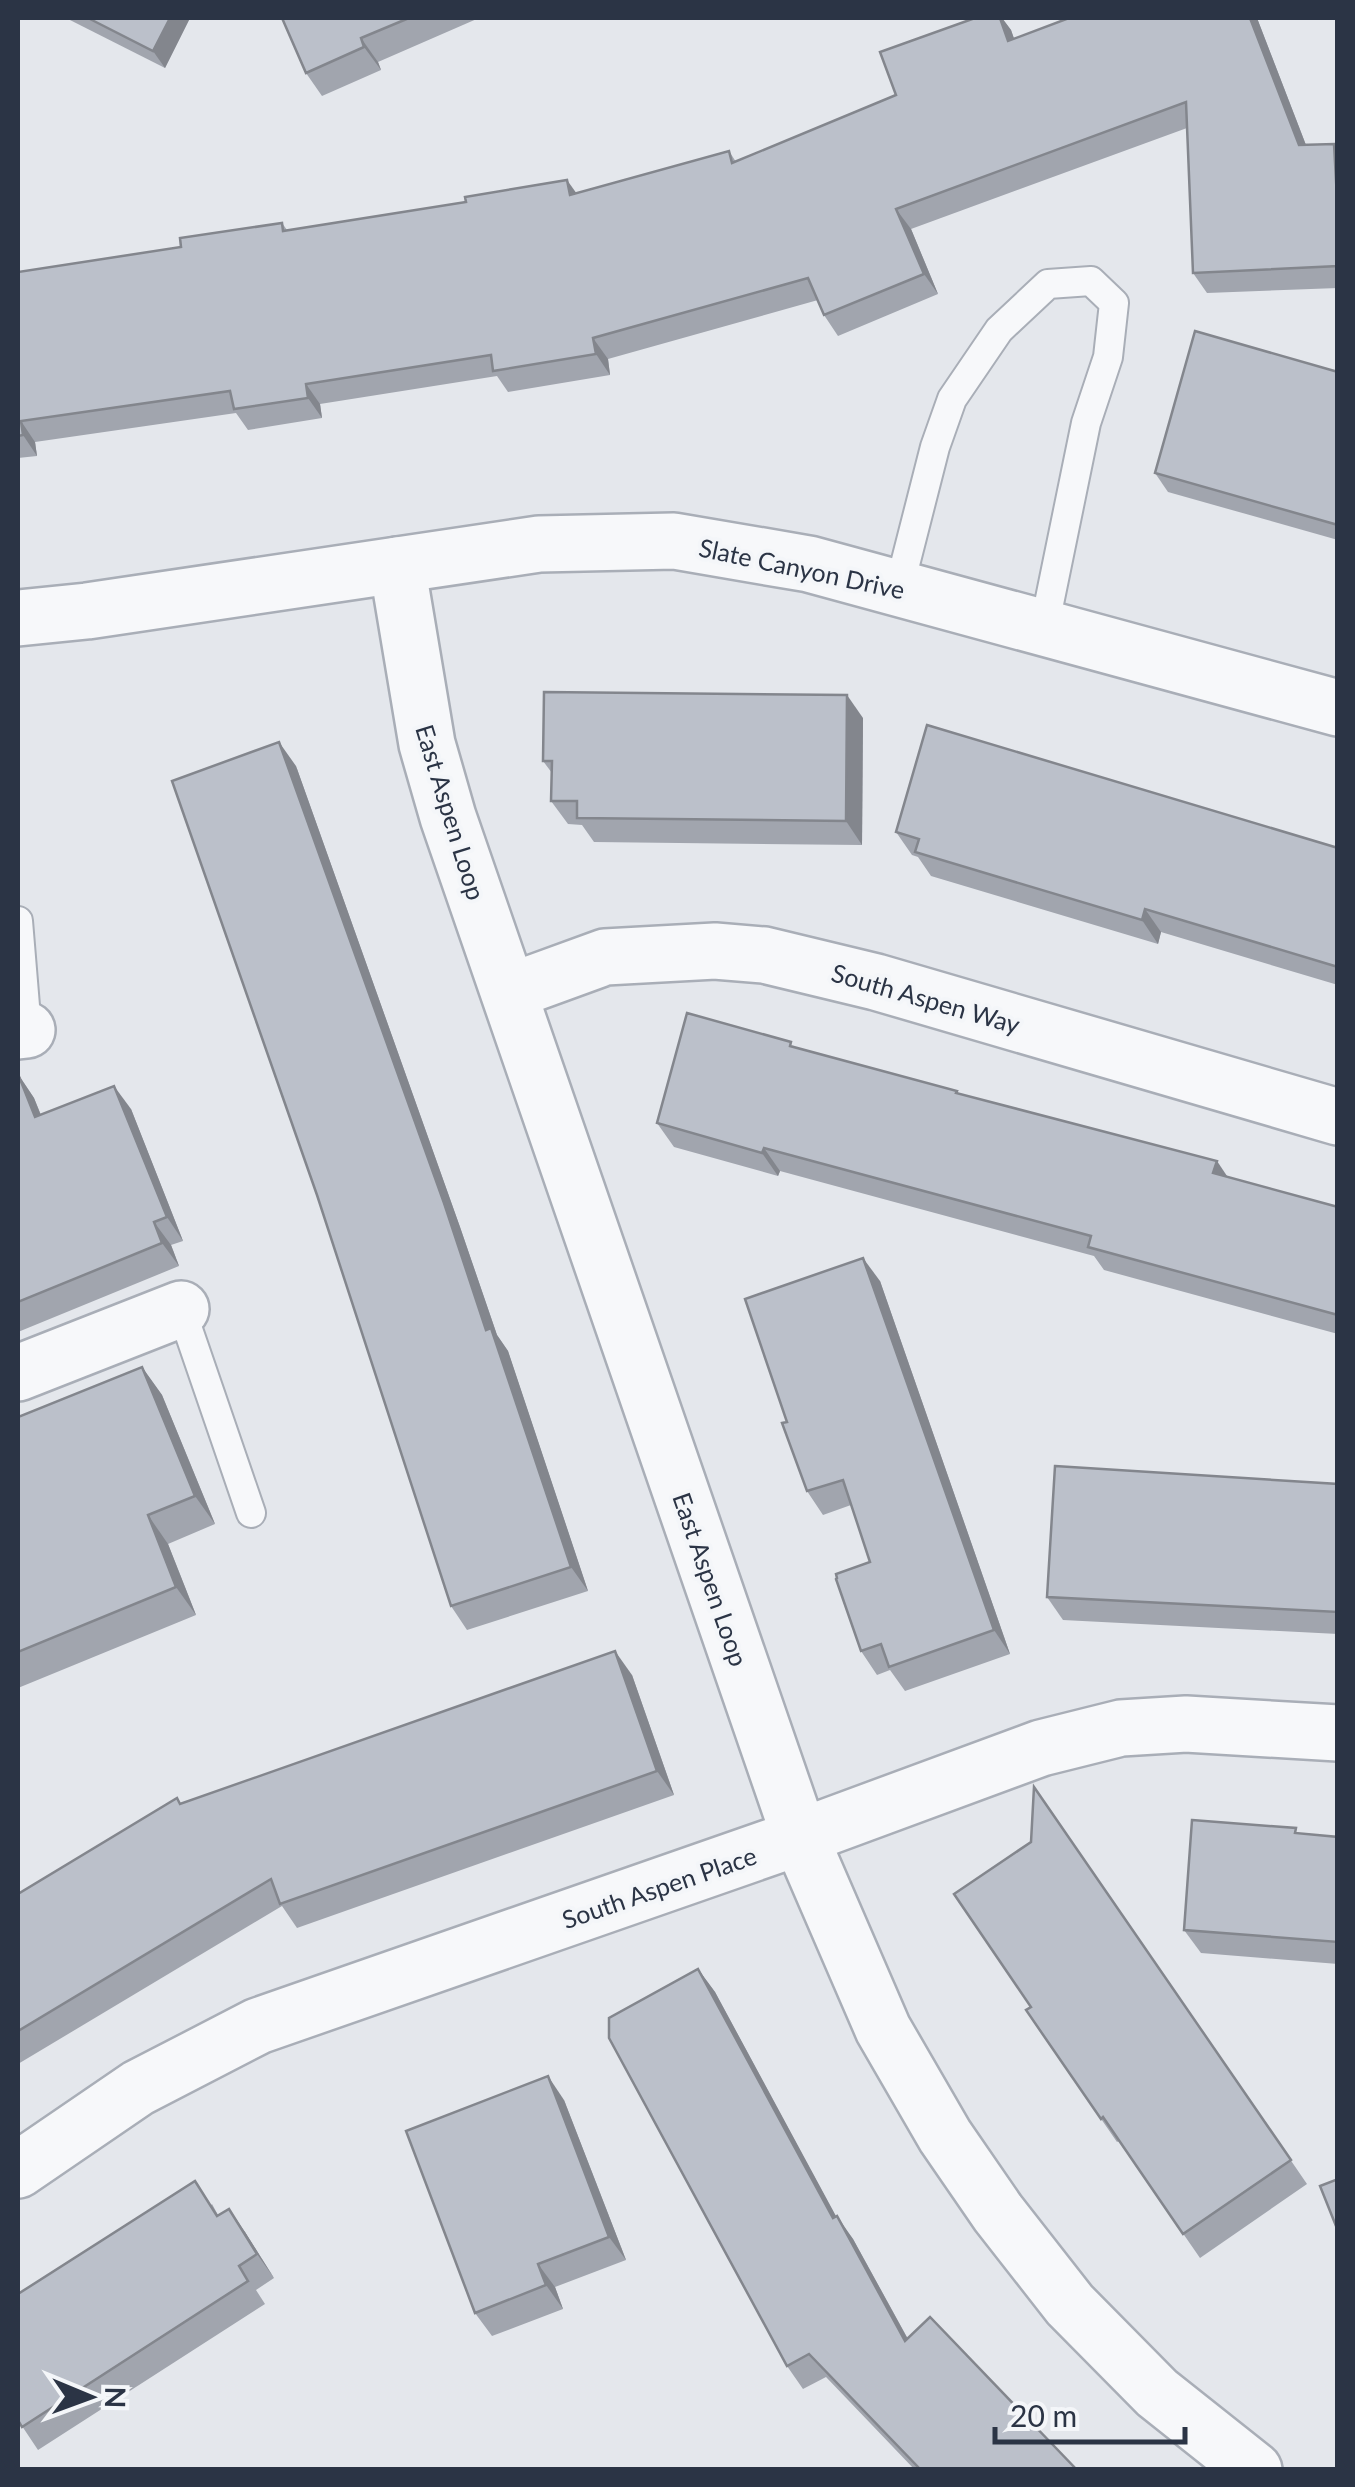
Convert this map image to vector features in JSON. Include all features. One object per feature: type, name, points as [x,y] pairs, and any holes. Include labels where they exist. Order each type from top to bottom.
[{"type":"street","name":"Slate Canyon Drive","points":[[18,618],[539,544],[674,540],[809,564],[1338,708]]},
{"type":"street","name":"East Aspen Loop","points":[[397,565],[427,744],[448,817],[800,1837],[884,2029],[945,2136],[998,2213],[1070,2304],[1157,2393],[1254,2470]]},
{"type":"street","name":"South Aspen Way","points":[[509,992],[605,958],[715,951],[764,954],[876,982],[1338,1117]]},
{"type":"street","points":[[18,1374],[181,1309]]},
{"type":"street","name":"South Aspen Place","points":[[18,2170],[138,2088],[258,2026],[800,1837],[1041,1748],[1122,1728],[1186,1724],[1338,1733]]},
{"type":"lane","points":[[899,588],[935,446],[952,399],[1000,330],[1048,284],[1091,282],[1114,303],[1108,357],[1086,424],[1044,628]]},
{"type":"lane","points":[[18,921],[22,1030]]},
{"type":"lane","points":[[181,1309],[251,1513]]},
{"type":"building","points":[[88,18],[170,18],[153,51]]},
{"type":"building","points":[[282,18],[409,18],[361,38],[364,47],[306,73]]},
{"type":"building","points":[[975,18],[1000,18],[1008,41],[1069,18],[1250,18],[1299,145],[1334,144],[1338,266],[1193,273],[1186,102],[896,209],[924,274],[824,315],[808,278],[593,338],[596,354],[493,371],[491,355],[306,384],[308,398],[234,409],[230,391],[21,421],[23,435],[18,436],[18,272],[181,247],[180,238],[282,223],[283,231],[466,202],[465,197],[567,180],[570,195],[729,151],[732,163],[896,95],[880,52]]},
{"type":"building","points":[[1195,331],[1338,372],[1338,525],[1155,473]]},
{"type":"building","points":[[544,692],[847,695],[846,821],[577,818],[577,801],[551,801],[552,761],[543,761]]},
{"type":"building","points":[[927,725],[1338,848],[1338,967],[1145,909],[1142,920],[915,852],[919,839],[896,832]]},
{"type":"building","points":[[279,742],[486,1330],[491,1328],[571,1567],[451,1606],[317,1195],[172,781]]},
{"type":"building","points":[[687,1013],[956,1093],[1217,1161],[1213,1173],[1338,1207],[1338,1315],[1088,1247],[1091,1236],[657,1123]]},
{"type":"building","points":[[18,1074],[35,1117],[114,1086],[167,1217],[154,1222],[162,1243],[18,1302]]},
{"type":"building","points":[[863,1258],[994,1630],[889,1667],[881,1644],[861,1651],[836,1579],[836,1574],[870,1562],[843,1480],[807,1491],[745,1299]]},
{"type":"building","points":[[142,1367],[195,1496],[148,1515],[176,1587],[18,1652],[18,1417]]},
{"type":"building","points":[[1055,1466],[1338,1484],[1338,1612],[1047,1597]]},
{"type":"building","points":[[615,1651],[657,1771],[280,1904],[271,1879],[18,2031],[18,1894],[177,1798],[180,1804]]},
{"type":"building","points":[[1034,1787],[1291,2160],[1183,2234],[1026,2010],[1031,2007],[954,1894],[1031,1842]]},
{"type":"building","points":[[1192,1820],[1296,1828],[1295,1833],[1338,1837],[1338,1942],[1184,1930]]},
{"type":"building","points":[[698,1969],[833,2218],[837,2216],[905,2341],[930,2317],[1077,2470],[921,2470],[809,2354],[787,2366],[609,2038],[609,2018]]},
{"type":"building","points":[[548,2076],[609,2237],[538,2264],[546,2285],[475,2313],[406,2131]]},
{"type":"building","points":[[1338,2179],[1338,2231],[1320,2186]]},
{"type":"building","points":[[195,2181],[217,2216],[229,2209],[257,2254],[239,2266],[248,2281],[22,2427],[18,2420],[18,2294]]}]
